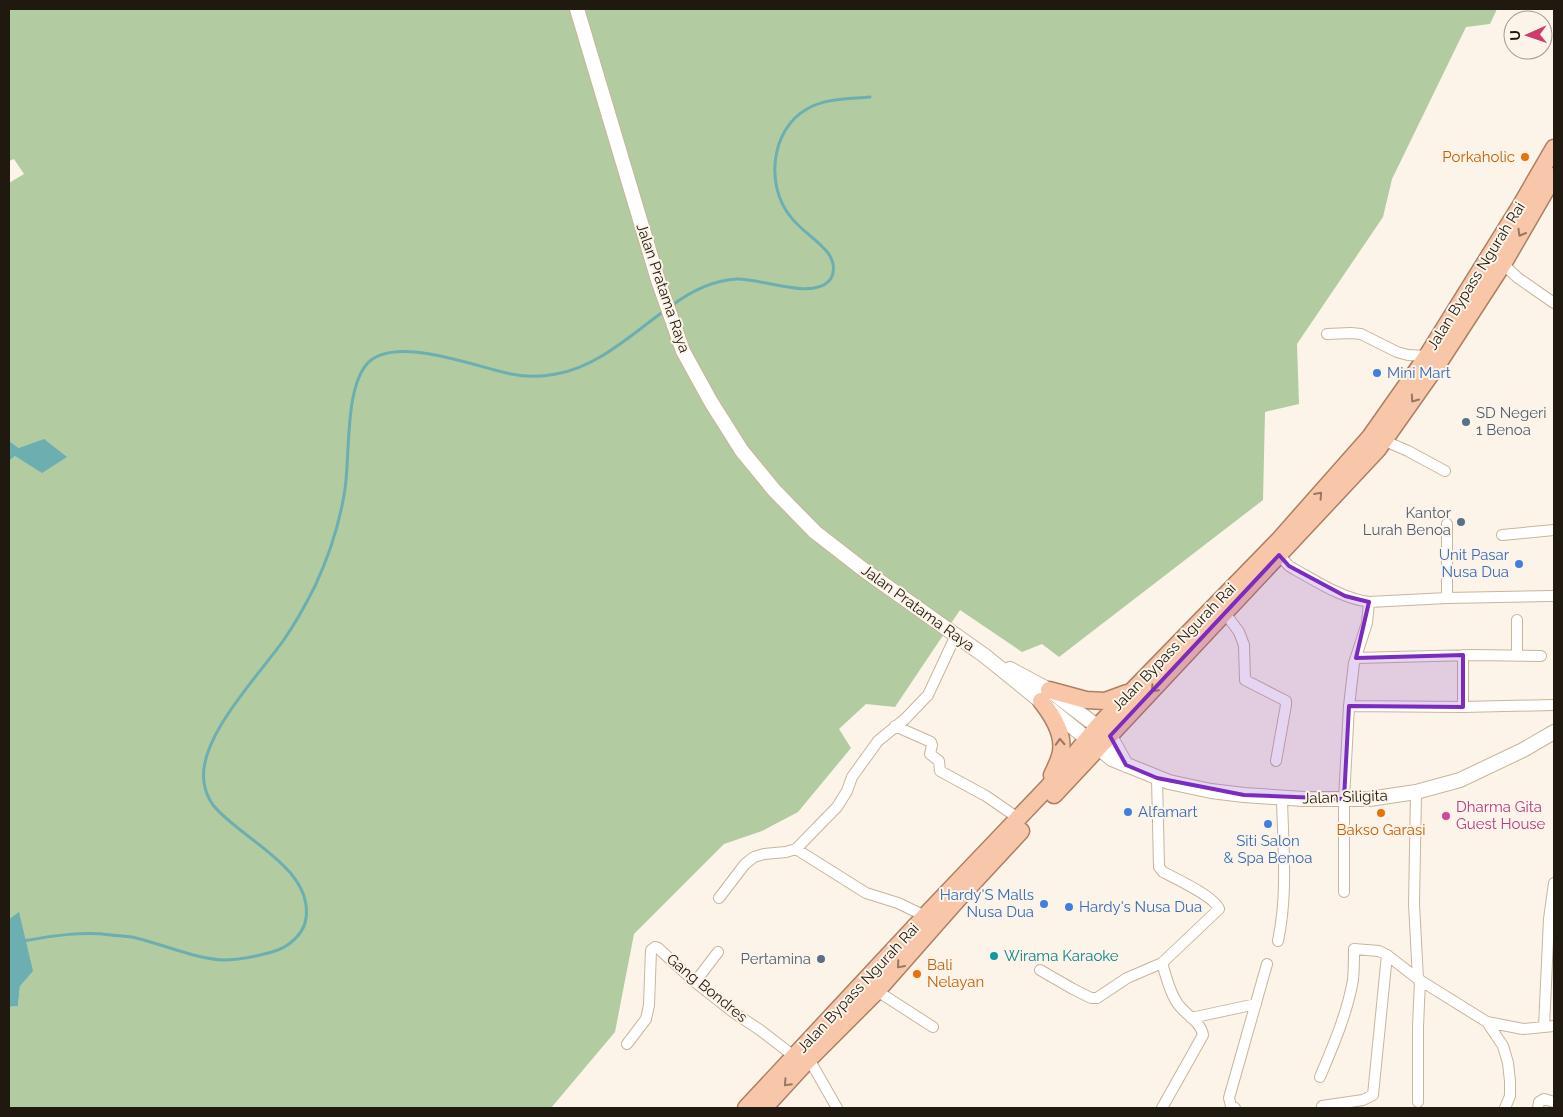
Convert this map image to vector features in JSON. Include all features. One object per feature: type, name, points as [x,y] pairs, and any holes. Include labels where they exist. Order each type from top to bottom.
[{"type":"highway","name":"Jalan Bypass Ngurah Rai","points":[[1104,731],[1132,690],[1279,540],[1370,437],[1427,356],[1521,205],[1554,148]]},
{"type":"highway","name":"Jalan Bypass Ngurah Rai","points":[[764,1108],[877,991],[1104,731],[1225,613],[1378,449],[1438,364],[1502,264],[1554,176]]},
{"type":"highway","points":[[1048,787],[1061,754],[1060,735],[1045,696],[1106,701],[1132,690]]},
{"type":"highway","name":"Jalan Bypass Ngurah Rai","points":[[746,1108],[806,1063],[925,916],[1048,787],[1093,744]]},
{"type":"main road","name":"Jalan Pratama Raya","points":[[577,12],[658,280],[683,351],[710,402],[742,451],[774,490],[815,532],[864,570],[985,656],[1002,671],[1104,731]]},
{"type":"main road","name":"Jalan Pratama Raya","points":[[1045,696],[1093,744]]},
{"type":"main road","points":[[1104,731],[1126,765]]},
{"type":"main road","name":"Jalan Siligita","points":[[1093,744],[1112,759],[1157,778],[1211,791],[1282,798],[1369,799],[1416,792],[1460,780],[1523,750],[1554,732]]},
{"type":"street","points":[[1502,264],[1518,278],[1554,303]]},
{"type":"street","points":[[1327,334],[1351,332],[1362,334],[1397,352],[1408,355],[1427,356]]},
{"type":"street","points":[[1384,441],[1408,451],[1445,471]]},
{"type":"street","points":[[1447,524],[1448,598]]},
{"type":"street","points":[[1502,535],[1554,530]]},
{"type":"street","points":[[1279,555],[1289,566],[1345,596],[1369,602],[1554,596]]},
{"type":"street","points":[[1344,892],[1344,799],[1349,706],[1356,658],[1367,623],[1369,602]]},
{"type":"street","points":[[1225,613],[1239,632],[1244,645],[1246,680],[1286,702],[1276,761]]},
{"type":"street","points":[[1517,620],[1517,656]]},
{"type":"street","points":[[718,898],[745,864],[754,857],[796,849],[837,807],[847,791],[852,777],[878,741],[928,695],[956,636]]},
{"type":"street","points":[[1356,658],[1463,655],[1542,656]]},
{"type":"street","points":[[1463,655],[1463,707]]},
{"type":"street","points":[[1349,706],[1463,707],[1554,705]]},
{"type":"street","points":[[895,726],[930,742],[932,745],[930,754],[940,760],[940,771],[986,796],[1018,818]]},
{"type":"street","points":[[1040,970],[1091,998],[1097,998],[1126,978],[1162,963],[1219,909],[1217,904],[1209,898],[1163,872],[1160,867],[1157,778]]},
{"type":"street","points":[[1416,792],[1414,904],[1419,980],[1418,1102]]},
{"type":"street","points":[[1278,942],[1282,923],[1284,891],[1282,798]]},
{"type":"street","points":[[796,849],[866,893],[898,903],[925,916]]},
{"type":"street","points":[[1320,1077],[1345,1012],[1353,980],[1354,949],[1379,951],[1387,955],[1419,980],[1487,1022],[1523,1029],[1549,1027],[1551,944],[1549,920],[1554,883]]},
{"type":"street","name":"Gang Bondres","points":[[627,1044],[646,1019],[649,1004],[651,950],[658,948],[695,982],[733,1012],[806,1063]]},
{"type":"street","points":[[695,982],[718,952]]},
{"type":"street","points":[[1322,1106],[1363,1100],[1373,1095],[1387,955]]},
{"type":"street","points":[[1162,963],[1176,1003],[1200,1027],[1202,1035],[1162,1108]]},
{"type":"street","points":[[1235,1108],[1232,1106],[1229,1098],[1267,964]]},
{"type":"street","points":[[877,991],[933,1027]]},
{"type":"street","points":[[1191,1018],[1256,1004]]},
{"type":"street","points":[[1487,1022],[1503,1046],[1508,1064],[1510,1096],[1506,1108]]},
{"type":"street","points":[[806,1063],[837,1108]]},
{"type":"street","points":[[1538,1108],[1539,1102],[1544,1099],[1554,1102]]},
{"type":"highlighted area","points":[[1279,555],[1289,566],[1345,596],[1369,602],[1356,658],[1463,655],[1463,707],[1349,706],[1344,799],[1244,795],[1157,778],[1126,765],[1110,736]]},
{"type":"green space","points":[[9,9],[1497,9],[1490,24],[1466,27],[1392,179],[1383,217],[1297,344],[1299,404],[1265,412],[1263,500],[1059,657],[1042,644],[1022,652],[960,610],[895,707],[866,704],[839,729],[851,748],[798,812],[762,831],[724,844],[634,934],[615,1032],[551,1108],[9,1108],[9,1007],[18,1006],[20,986],[18,913],[9,919],[9,461],[15,456],[19,448],[9,441],[9,183],[24,174],[14,159],[9,161]]},
{"type":"water","points":[[44,439],[67,457],[42,473],[15,456],[9,461],[9,441],[19,448]]},
{"type":"water","points":[[19,912],[33,971],[20,986],[18,1006],[9,1007],[9,919]]},
{"type":"waterway","points":[[671,306],[710,284],[728,280],[747,280],[785,287],[810,289],[821,286],[829,281],[833,271],[833,263],[830,256],[819,243],[794,221],[782,203],[777,189],[775,174],[779,143],[795,118],[814,105],[829,101],[870,97]]},
{"type":"waterway","points":[[23,941],[78,934],[124,936],[200,957],[232,960],[279,950],[295,939],[303,929],[306,918],[305,900],[298,883],[272,855],[213,805],[204,785],[204,765],[220,727],[292,628],[312,593],[325,563],[343,501],[351,407],[359,376],[366,365],[378,356],[395,352],[435,355],[517,375],[545,376],[556,374],[586,365],[613,349],[664,311]]},
{"type":"place","name":"Porkaholic","points":[[1525,157]]},
{"type":"place","name":"Mini Mart","points":[[1377,373]]},
{"type":"place","name":"SD Negeri 1 Benoa","points":[[1466,422]]},
{"type":"place","name":"Kantor Lurah Benoa","points":[[1461,522]]},
{"type":"place","name":"Unit Pasar Nusa Dua","points":[[1519,564]]},
{"type":"place","name":"Alfamart","points":[[1128,812]]},
{"type":"place","name":"Bakso Garasi","points":[[1381,813]]},
{"type":"place","name":"Dharma Gita Guest House","points":[[1446,816]]},
{"type":"place","name":"Siti Salon & Spa Benoa","points":[[1268,824]]},
{"type":"place","name":"Hardy'S Malls Nusa Dua","points":[[1044,904]]},
{"type":"place","name":"Hardy's Nusa Dua","points":[[1069,907]]},
{"type":"place","name":"Wirama Karaoke","points":[[994,956]]},
{"type":"place","name":"Pertamina","points":[[821,959]]},
{"type":"place","name":"Bali Nelayan","points":[[917,974]]}]
